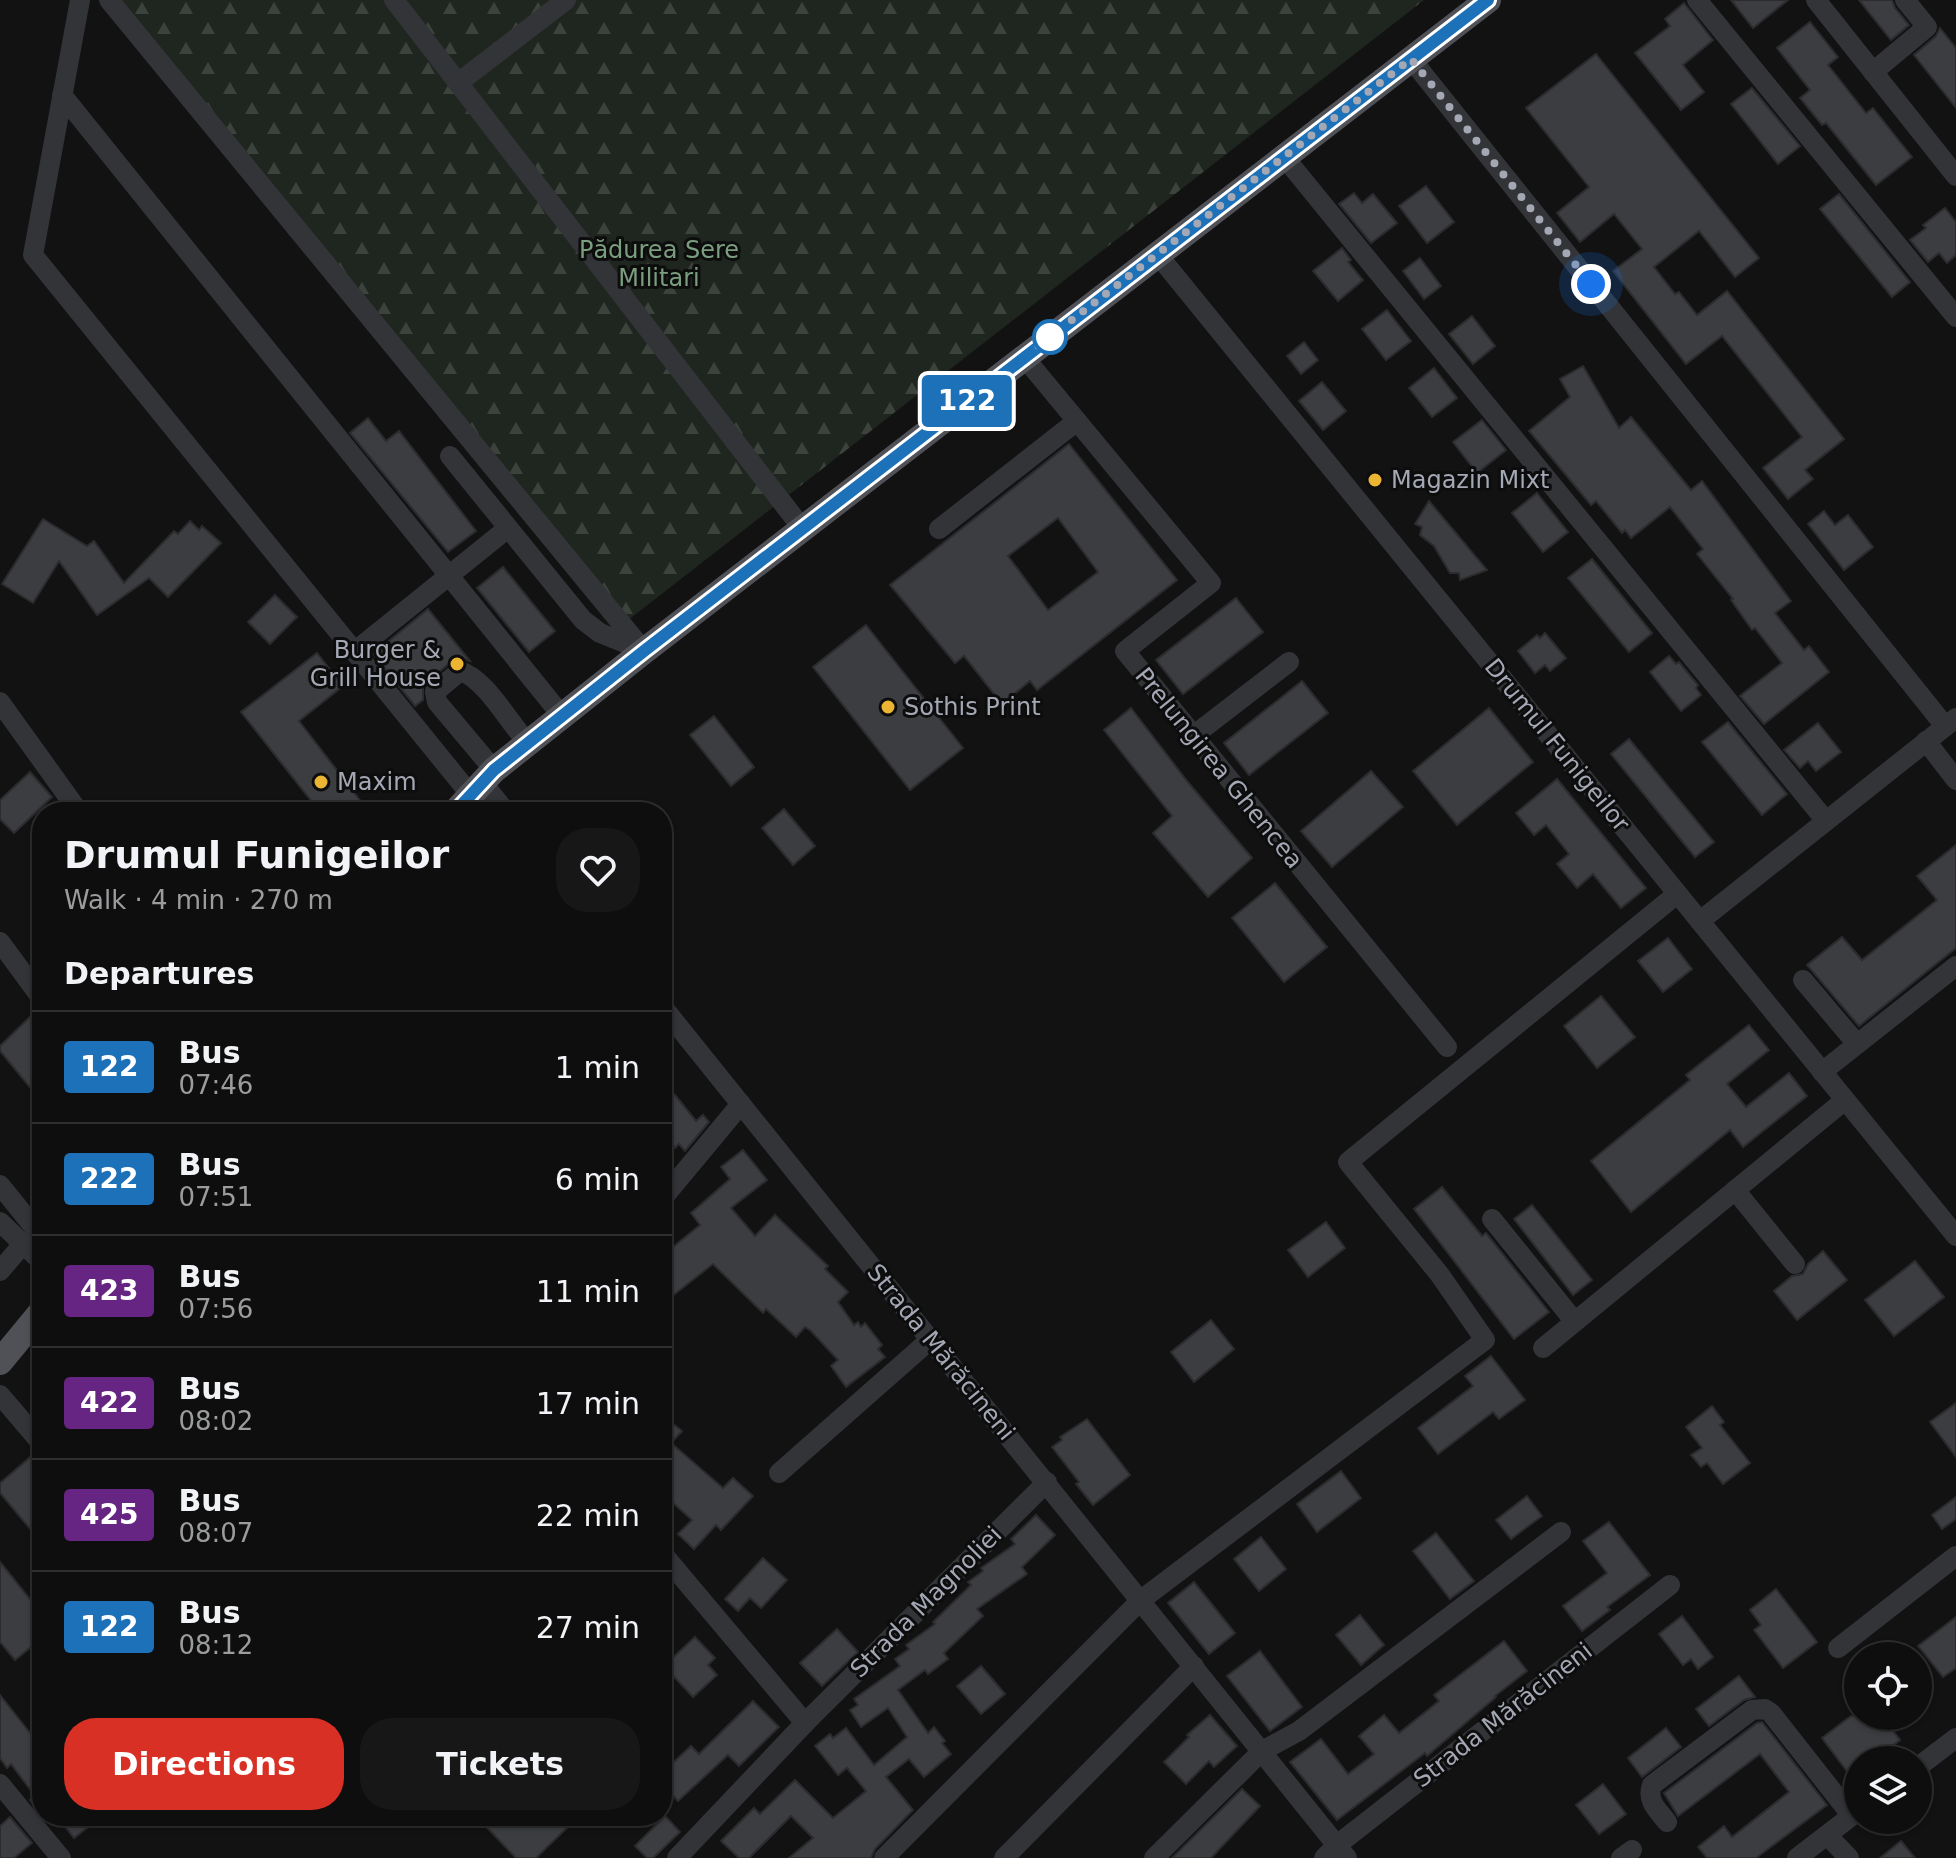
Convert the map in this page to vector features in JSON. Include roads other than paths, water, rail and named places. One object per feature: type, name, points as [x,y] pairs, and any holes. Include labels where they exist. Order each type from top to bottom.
[{"type":"main road","points":[[475,789],[644,651],[1488,0]]},
{"type":"main road","points":[[5,1346],[32,1320]]},
{"type":"street","points":[[80,0],[33,255],[354,652],[475,789],[493,802]]},
{"type":"street","points":[[109,0],[644,651]]},
{"type":"street","points":[[394,0],[802,528]]},
{"type":"street","points":[[458,83],[566,0]]},
{"type":"street","points":[[1697,0],[1956,317]]},
{"type":"street","points":[[1816,0],[1956,176]]},
{"type":"street","points":[[1873,72],[1927,27],[1905,0]]},
{"type":"street","points":[[1411,59],[1951,722],[1700,921]]},
{"type":"street","points":[[62,95],[562,716]]},
{"type":"street","points":[[1285,158],[1826,821]]},
{"type":"street","name":"Drumul Funigeilor","points":[[1158,255],[1956,1236]]},
{"type":"street","name":"Prelungirea Ghencea","points":[[1024,357],[1211,583],[1125,651],[1447,1047]]},
{"type":"street","points":[[939,529],[1077,421]]},
{"type":"street","points":[[450,456],[589,625],[644,651]]},
{"type":"street","points":[[354,652],[508,528]]},
{"type":"street","points":[[1193,736],[1289,662]]},
{"type":"street","points":[[475,789],[437,702],[435,692],[446,681],[460,671],[467,673],[481,684],[528,743]]},
{"type":"street","points":[[0,702],[72,802]]},
{"type":"street","points":[[1926,741],[1956,780]]},
{"type":"street","points":[[884,1858],[1141,1600],[1485,1340],[1440,1275],[1348,1162],[1677,894]]},
{"type":"street","points":[[0,942],[32,985]]},
{"type":"street","points":[[1822,1072],[1956,966]]},
{"type":"street","points":[[1803,980],[1857,1044]]},
{"type":"street","name":"Strada Mărăcineni","points":[[672,1018],[1262,1751],[1336,1854],[1670,1585]]},
{"type":"street","points":[[1543,1348],[1845,1100]]},
{"type":"street","points":[[672,1187],[741,1104]]},
{"type":"street","points":[[0,1185],[32,1241]]},
{"type":"street","points":[[1735,1190],[1795,1264]]},
{"type":"street","points":[[1492,1219],[1575,1322]]},
{"type":"street","points":[[0,1222],[32,1241]]},
{"type":"street","points":[[0,1271],[32,1241]]},
{"type":"street","points":[[779,1473],[931,1339]]},
{"type":"street","points":[[0,1395],[32,1432]]},
{"type":"street","name":"Strada Magnoliei","points":[[677,1858],[805,1723],[1047,1482]]},
{"type":"street","points":[[1154,1858],[1262,1751],[1299,1731],[1561,1532]]},
{"type":"street","points":[[1838,1648],[1956,1556]]},
{"type":"street","points":[[672,1565],[805,1723]]},
{"type":"street","points":[[1004,1858],[1194,1666]]},
{"type":"street","points":[[1667,1822],[1652,1802],[1649,1793],[1652,1785],[1758,1708],[1771,1713],[1844,1801]]},
{"type":"street","points":[[1932,1756],[1956,1738]]},
{"type":"street","points":[[0,1784],[32,1823]]},
{"type":"street","points":[[1797,1858],[1844,1822]]},
{"type":"street","points":[[35,1826],[61,1858]]},
{"type":"street","points":[[1827,1835],[1849,1858]]},
{"type":"place","name":"Magazin Mixt","points":[[1375,480]]},
{"type":"place","name":"Burger & Grill House","points":[[457,664]]},
{"type":"place","name":"Sothis Print","points":[[888,707]]},
{"type":"place","name":"Maxim","points":[[321,782]]},
{"type":"park label","name":"Pădurea Sere Militari","points":[[659,264]]}]
